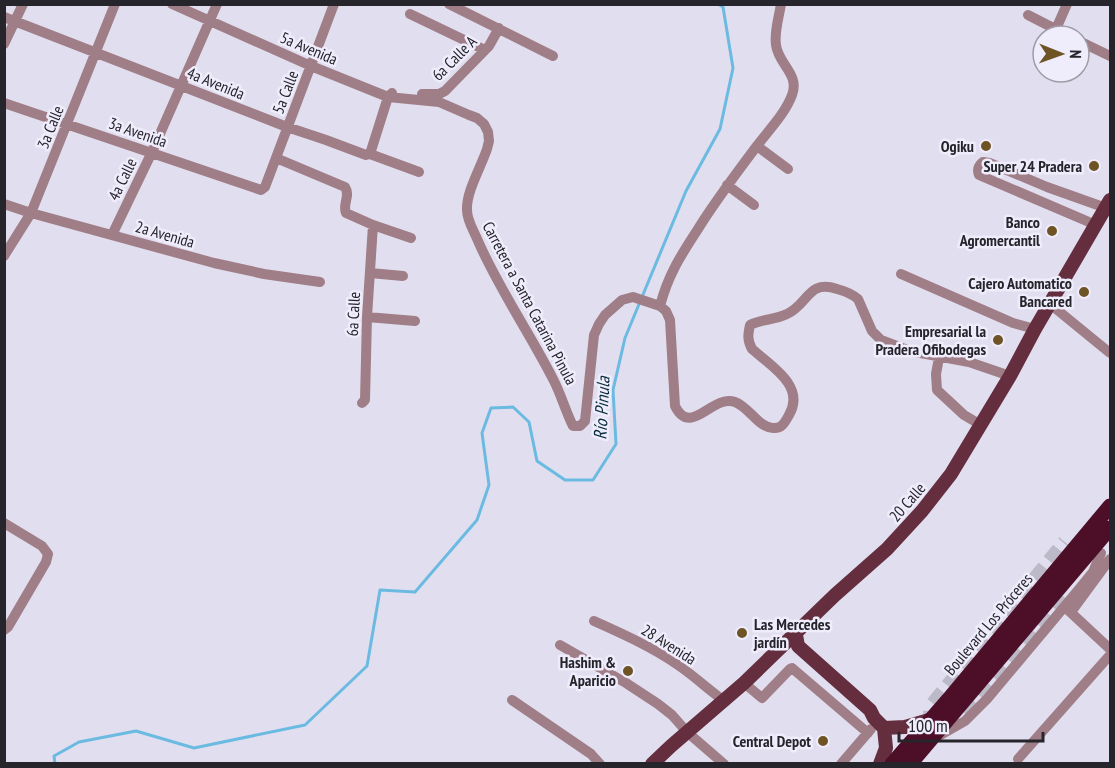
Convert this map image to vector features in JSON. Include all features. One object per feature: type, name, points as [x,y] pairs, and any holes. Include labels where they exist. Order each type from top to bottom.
[{"type":"highway","name":"Boulevard Los Próceres","points":[[910,764],[1105,524],[1110,506]]},
{"type":"highway","name":"Boulevard Los Próceres","points":[[892,764],[1105,524]]},
{"type":"highway","points":[[1065,542],[1105,524]]},
{"type":"highway","points":[[1066,605],[1107,551]]},
{"type":"main road","name":"20 Calle","points":[[652,764],[744,683],[835,595],[887,549],[922,511],[951,474],[1108,204]]},
{"type":"main road","points":[[796,634],[798,646],[870,710],[878,722],[886,748],[880,764]]},
{"type":"main road","points":[[782,647],[794,652],[866,716],[878,722],[904,727],[929,720]]},
{"type":"street","points":[[4,44],[10,19],[22,4]]},
{"type":"street","name":"3a Calle","points":[[4,256],[31,213],[115,4]]},
{"type":"street","name":"5a Avenida","points":[[172,4],[311,66],[388,97],[438,102]]},
{"type":"street","name":"4a Calle","points":[[112,235],[182,86],[217,4]]},
{"type":"street","name":"5a Calle","points":[[262,190],[334,4]]},
{"type":"street","points":[[449,4],[553,56]]},
{"type":"street","points":[[781,4],[776,45],[780,60],[793,76],[795,84],[793,93],[782,112],[727,185],[675,264],[656,304],[666,310],[670,320],[675,406],[678,412],[688,418],[695,418],[717,403],[729,401],[744,407],[766,427],[775,429],[784,425],[794,405],[794,392],[788,381],[748,343],[750,325],[786,315],[813,290],[820,287],[834,288],[858,299],[872,331],[881,340],[910,351],[969,362],[1010,376]]},
{"type":"street","points":[[1058,24],[1067,4]]},
{"type":"street","points":[[410,14],[485,50]]},
{"type":"street","points":[[1028,15],[1046,24]]},
{"type":"street","name":"4a Avenida","points":[[10,19],[287,128],[419,172]]},
{"type":"street","name":"6a Calle A","points":[[388,97],[396,91],[432,95],[445,91],[489,46],[499,28]]},
{"type":"street","points":[[1091,47],[1110,56]]},
{"type":"street","points":[[370,154],[388,97]]},
{"type":"street","name":"Carretera a Santa Catarina Pinula","points":[[438,102],[477,118],[488,132],[487,149],[467,200],[467,213],[483,253],[563,398],[573,426],[580,426],[585,421],[594,335],[599,324],[622,300],[633,297],[656,304]]},
{"type":"street","name":"3a Avenida","points":[[4,103],[262,190]]},
{"type":"street","points":[[757,146],[788,169]]},
{"type":"street","points":[[276,158],[345,187],[348,195],[344,209],[346,213],[411,238]]},
{"type":"street","points":[[1096,225],[979,175],[979,166],[983,162],[990,163],[1047,187],[1108,204]]},
{"type":"street","points":[[727,185],[754,205]]},
{"type":"street","name":"2a Avenida","points":[[4,204],[214,263],[264,274],[320,282]]},
{"type":"street","name":"6a Calle","points":[[362,403],[365,400],[373,225]]},
{"type":"street","points":[[370,273],[403,276]]},
{"type":"street","points":[[901,274],[1013,323],[1035,329]]},
{"type":"street","points":[[1050,304],[1110,353]]},
{"type":"street","points":[[367,317],[415,321]]},
{"type":"street","points":[[938,363],[937,390],[964,415],[981,424]]},
{"type":"street","points":[[4,523],[42,546],[48,554],[46,562],[8,627],[4,630]]},
{"type":"street","points":[[926,744],[964,721],[982,704],[1066,605],[1110,649]]},
{"type":"street","name":"28 Avenida","points":[[594,621],[664,656],[723,700]]},
{"type":"street","points":[[560,645],[658,704],[724,764]]},
{"type":"street","points":[[1018,759],[1110,655]]},
{"type":"street","points":[[744,683],[762,698],[792,668],[868,733]]},
{"type":"street","points":[[512,700],[591,754],[600,764]]},
{"type":"street","points":[[842,764],[878,722]]},
{"type":"waterway","name":"Río Pinula","points":[[55,764],[54,756],[79,742],[136,731],[194,748],[305,725],[367,666],[380,590],[415,592],[477,520],[489,485],[482,433],[491,408],[513,407],[529,422],[537,461],[565,480],[593,480],[616,444],[613,390],[625,338],[686,191],[720,129],[733,68],[723,7],[718,4]]},
{"type":"tunnel","points":[[1063,596],[960,719],[947,726],[935,720],[931,713],[933,704],[1065,542]]},
{"type":"place","name":"Ogiku","points":[[986,146]]},
{"type":"place","name":"Super 24 Pradera","points":[[1094,166]]},
{"type":"place","name":"Banco Agromercantil","points":[[1052,231]]},
{"type":"place","name":"Cajero Automatico Bancared","points":[[1084,292]]},
{"type":"place","name":"Empresarial la Pradera Ofibodegas","points":[[998,340]]},
{"type":"place","name":"Las Mercedes jardín","points":[[742,633]]},
{"type":"place","name":"Hashim & Aparicio","points":[[628,671]]},
{"type":"place","name":"Central Depot","points":[[823,741]]}]
